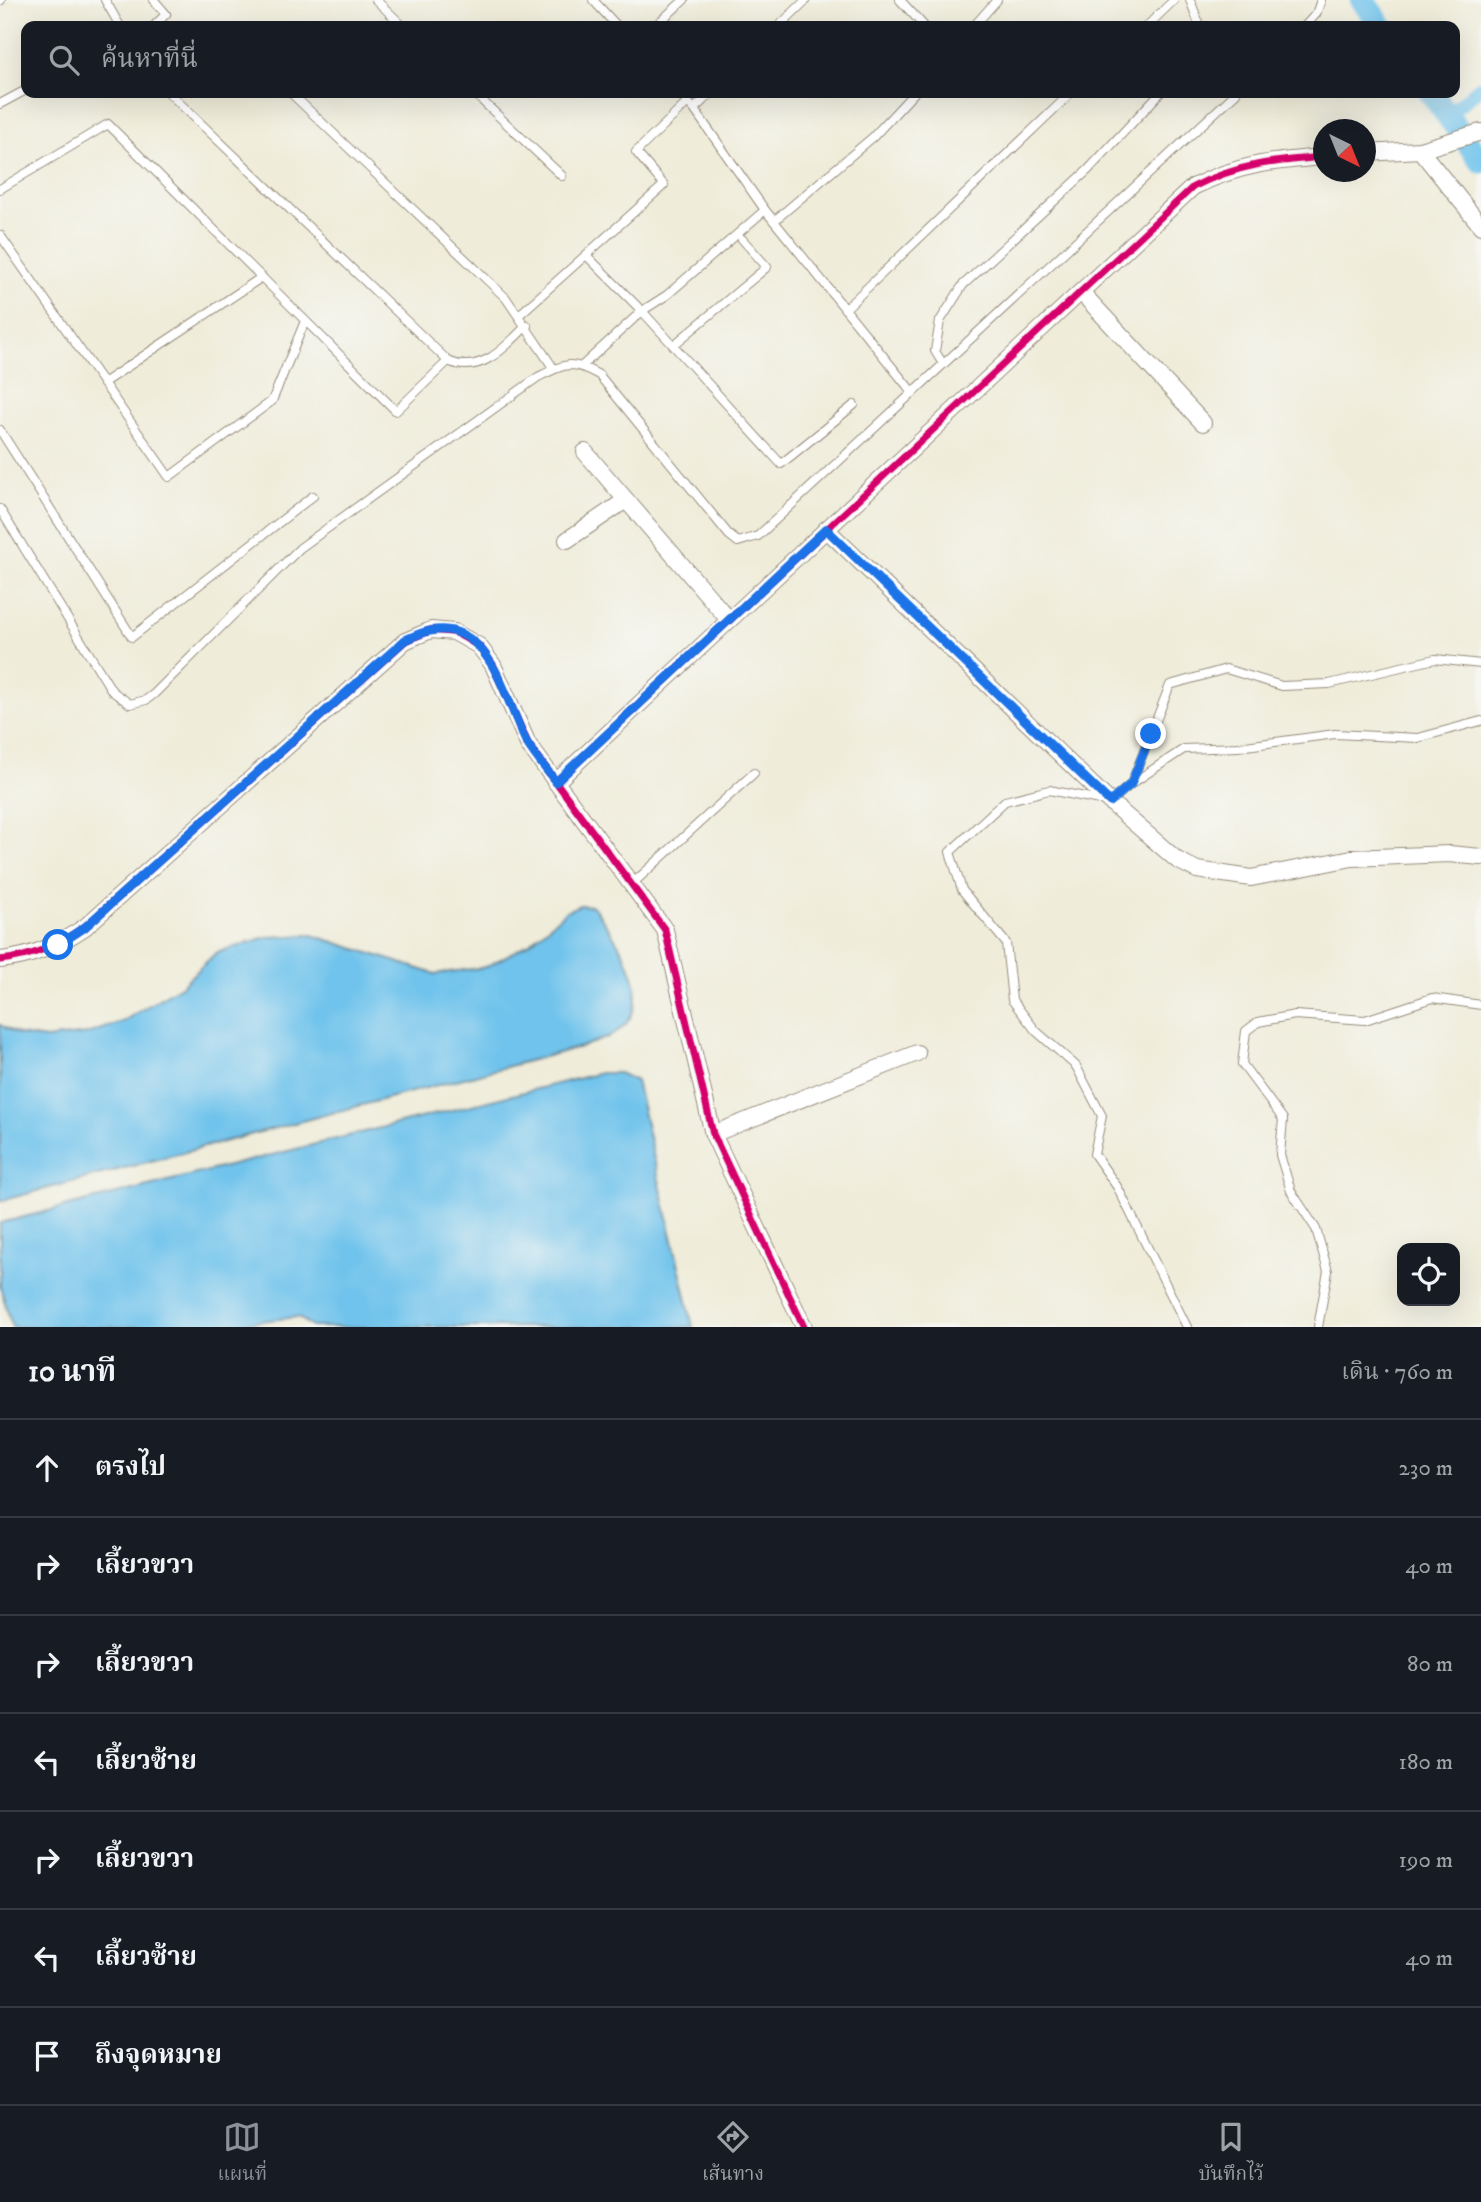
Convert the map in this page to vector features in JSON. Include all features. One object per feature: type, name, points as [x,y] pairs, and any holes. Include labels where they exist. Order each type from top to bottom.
[{"type":"street","points":[[1376,152],[1441,146],[1481,132]]},
{"type":"street","points":[[1420,150],[1481,226]]},
{"type":"street","points":[[556,782],[1194,187],[1225,171],[1257,163],[1313,158]]},
{"type":"street","points":[[1081,292],[1203,423]]},
{"type":"street","points":[[585,452],[729,620]]},
{"type":"street","points":[[567,540],[626,500]]},
{"type":"street","points":[[826,529],[1110,802],[1177,860],[1197,870],[1251,878],[1352,858],[1449,854],[1481,858]]},
{"type":"street","points":[[0,960],[18,958],[58,945],[85,927],[405,640],[431,630],[454,632],[479,646],[493,665],[528,744],[665,930],[712,1134],[804,1327]]},
{"type":"street","points":[[712,1134],[916,1053]]},
{"type":"lane","points":[[105,0],[117,21]]},
{"type":"lane","points":[[154,0],[166,14],[159,21]]},
{"type":"lane","points":[[376,0],[398,21]]},
{"type":"lane","points":[[593,0],[612,21]]},
{"type":"lane","points":[[661,21],[684,0]]},
{"type":"lane","points":[[784,21],[806,0]]},
{"type":"lane","points":[[900,0],[919,21]]},
{"type":"lane","points":[[978,21],[997,0]]},
{"type":"lane","points":[[1152,21],[1174,0]]},
{"type":"lane","points":[[1190,0],[1198,21]]},
{"type":"lane","points":[[1309,21],[1321,0]]},
{"type":"lane","points":[[0,103],[21,92]]},
{"type":"lane","points":[[174,98],[448,361],[462,368],[480,364],[502,350],[527,326]]},
{"type":"lane","points":[[295,98],[506,298],[554,369]]},
{"type":"lane","points":[[479,98],[562,176]]},
{"type":"lane","points":[[684,98],[765,210],[913,393]]},
{"type":"lane","points":[[519,315],[664,186],[636,152],[703,98]]},
{"type":"lane","points":[[774,221],[873,137],[909,98]]},
{"type":"lane","points":[[845,309],[1065,98]]},
{"type":"lane","points":[[943,364],[936,351],[937,332],[949,302],[963,285],[1088,170],[1155,98]]},
{"type":"lane","points":[[0,509],[111,691],[122,701],[139,702],[153,694],[300,548],[538,377],[576,363],[599,375],[729,535],[738,542],[758,536],[1231,98]]},
{"type":"lane","points":[[0,189],[108,124],[396,411],[448,361]]},
{"type":"lane","points":[[582,366],[642,311],[667,295],[765,210]]},
{"type":"lane","points":[[0,235],[169,477],[272,401],[305,321]]},
{"type":"lane","points":[[675,344],[767,267],[743,239]]},
{"type":"lane","points":[[587,256],[675,344],[781,464],[854,405]]},
{"type":"lane","points":[[103,383],[262,277]]},
{"type":"lane","points":[[0,429],[132,637],[313,496]]},
{"type":"lane","points":[[1131,784],[1170,685],[1226,670],[1282,686],[1329,684],[1435,659],[1481,664]]},
{"type":"lane","points":[[1188,1327],[1118,1188],[1094,1154],[1102,1116],[1076,1066],[1036,1031],[1012,1000],[1006,943],[962,890],[950,852],[1005,801],[1049,790],[1110,802],[1131,784],[1184,750],[1238,747],[1335,734],[1419,738],[1481,721]]},
{"type":"lane","points":[[631,885],[754,773]]},
{"type":"lane","points":[[1318,1327],[1328,1271],[1316,1229],[1292,1191],[1280,1156],[1283,1119],[1242,1064],[1246,1031],[1258,1022],[1295,1015],[1364,1020],[1432,998],[1481,1005]]},
{"type":"water","points":[[580,905],[593,906],[613,935],[623,951],[635,986],[635,1003],[630,1018],[609,1037],[581,1047],[0,1201],[0,1025],[19,1035],[46,1039],[87,1034],[122,1022],[182,985],[216,953],[268,937],[312,935],[435,974],[486,967],[530,943],[566,911]]},
{"type":"water","points":[[600,1073],[619,1073],[636,1081],[693,1327],[312,1327],[298,1317],[204,1327],[12,1327],[0,1286],[0,1223]]},
{"type":"waterway","points":[[1362,0],[1377,21]]},
{"type":"waterway","points":[[1447,115],[1481,87]]},
{"type":"waterway","points":[[1435,98],[1481,161]]},
{"type":"cycle path","points":[[556,782],[1193,187],[1241,168],[1313,158]]},
{"type":"cycle path","points":[[0,960],[44,949],[85,927],[405,641],[431,630],[454,632],[479,646],[493,665],[528,744],[665,930],[713,1134],[804,1327]]},
{"type":"route","points":[[58,945],[85,927],[405,640],[431,630],[454,632],[479,646],[493,665],[528,744],[556,782],[826,529],[1110,802],[1131,784],[1151,734]]}]
